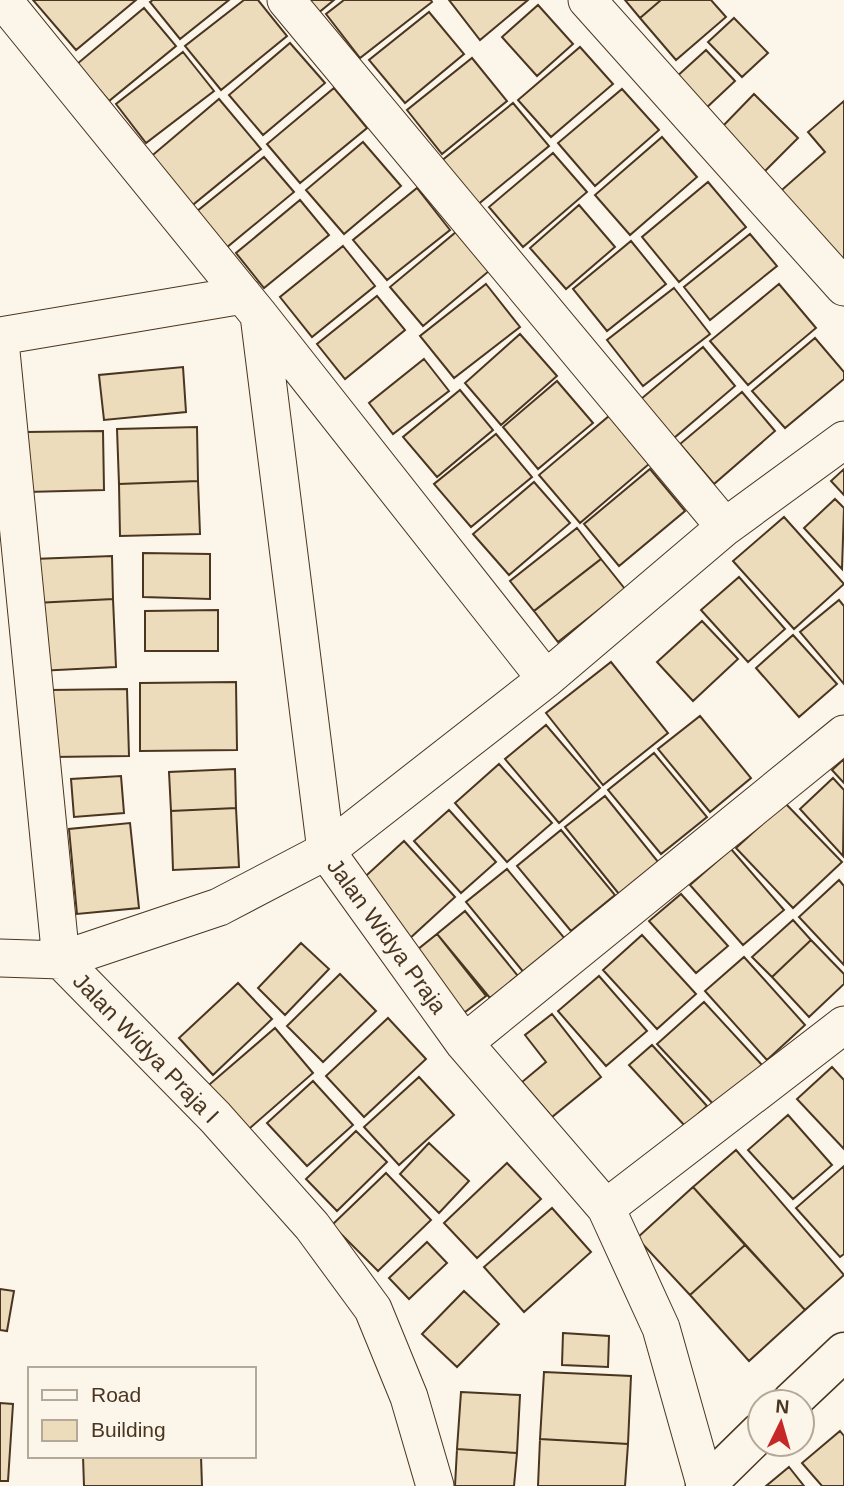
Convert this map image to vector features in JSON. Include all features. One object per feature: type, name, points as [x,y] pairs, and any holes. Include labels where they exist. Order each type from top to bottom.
[{"type":"street","points":[[286,0],[725,527]]},
{"type":"street","points":[[587,0],[844,287]]},
{"type":"street","points":[[9,2],[546,680]]},
{"type":"street","points":[[0,339],[251,305]]},
{"type":"street","name":"Jalan Widya Praja","points":[[251,305],[326,851],[464,1043],[606,1208],[660,1328],[705,1485]]},
{"type":"street","name":"Jalan Widya Praja I","points":[[0,339],[61,960],[215,1117],[312,1226],[373,1310],[409,1397],[435,1486]]},
{"type":"street","points":[[0,958],[61,960],[219,907],[326,851],[546,680],[725,527],[844,440]]},
{"type":"street","points":[[464,1043],[844,734]]},
{"type":"street","points":[[606,1208],[844,1025]]},
{"type":"street","points":[[806,1388],[844,1352]]},
{"type":"street","points":[[705,1485],[746,1445]]},
{"type":"building","points":[[33,0],[136,0],[76,50]]},
{"type":"building","points":[[229,0],[180,39],[150,2]]},
{"type":"building","points":[[244,0],[258,0],[287,36],[221,90],[185,46]]},
{"type":"building","points":[[306,0],[334,0],[317,14]]},
{"type":"building","points":[[344,0],[432,2],[360,58],[326,14]]},
{"type":"building","points":[[449,0],[528,0],[480,40]]},
{"type":"building","points":[[625,0],[661,0],[640,18]]},
{"type":"building","points":[[661,0],[711,0],[726,17],[676,60],[640,18]]},
{"type":"building","points":[[538,5],[573,44],[537,76],[502,37]]},
{"type":"building","points":[[144,8],[176,46],[109,101],[77,64]]},
{"type":"building","points":[[429,12],[464,54],[405,103],[369,60]]},
{"type":"building","points":[[734,18],[768,53],[742,77],[708,42]]},
{"type":"building","points":[[290,43],[325,83],[263,135],[229,95]]},
{"type":"building","points":[[580,47],[613,84],[551,137],[518,100]]},
{"type":"building","points":[[706,50],[735,81],[704,110],[674,79]]},
{"type":"building","points":[[183,52],[214,91],[146,143],[116,104]]},
{"type":"building","points":[[472,58],[507,101],[442,154],[407,110]]},
{"type":"building","points":[[334,88],[367,128],[300,183],[267,144]]},
{"type":"building","points":[[622,89],[659,130],[595,186],[558,143]]},
{"type":"building","points":[[754,94],[798,138],[764,172],[721,128]]},
{"type":"building","points":[[219,99],[261,149],[189,208],[148,159]]},
{"type":"building","points":[[844,101],[844,274],[775,196],[825,152],[808,132]]},
{"type":"building","points":[[513,103],[549,146],[476,206],[440,162]]},
{"type":"building","points":[[662,137],[697,177],[630,235],[595,195]]},
{"type":"building","points":[[363,142],[401,186],[344,234],[306,190]]},
{"type":"building","points":[[553,153],[587,192],[523,247],[489,207]]},
{"type":"building","points":[[264,157],[294,192],[226,248],[196,212]]},
{"type":"building","points":[[708,182],[746,227],[679,282],[642,237]]},
{"type":"building","points":[[417,188],[450,230],[387,280],[353,240]]},
{"type":"building","points":[[300,200],[329,235],[264,288],[236,253]]},
{"type":"building","points":[[579,205],[615,247],[566,289],[530,248]]},
{"type":"building","points":[[456,232],[489,271],[423,326],[390,287]]},
{"type":"building","points":[[750,234],[777,266],[710,320],[684,287]]},
{"type":"building","points":[[631,241],[666,284],[607,331],[573,289]]},
{"type":"building","points":[[343,246],[375,286],[312,337],[280,297]]},
{"type":"building","points":[[486,284],[520,327],[454,378],[420,336]]},
{"type":"building","points":[[779,284],[816,328],[748,385],[710,341]]},
{"type":"building","points":[[674,288],[710,334],[643,386],[607,340]]},
{"type":"building","points":[[377,296],[405,330],[345,379],[317,344]]},
{"type":"building","points":[[520,334],[557,376],[501,425],[465,383]]},
{"type":"building","points":[[815,338],[844,372],[844,379],[785,428],[752,391]]},
{"type":"building","points":[[703,347],[735,386],[674,438],[641,399]]},
{"type":"building","points":[[424,359],[449,391],[393,434],[369,403]]},
{"type":"building","points":[[183,367],[186,412],[104,420],[99,375]]},
{"type":"building","points":[[557,381],[593,423],[538,469],[503,427]]},
{"type":"building","points":[[460,390],[493,430],[437,477],[403,437]]},
{"type":"building","points":[[742,392],[775,431],[714,484],[680,444]]},
{"type":"building","points":[[609,416],[649,464],[580,523],[539,475]]},
{"type":"building","points":[[197,427],[198,481],[119,484],[117,429]]},
{"type":"building","points":[[103,431],[104,490],[27,492],[26,432]]},
{"type":"building","points":[[496,434],[532,477],[471,527],[434,484]]},
{"type":"building","points":[[650,469],[685,511],[619,566],[584,524]]},
{"type":"building","points":[[844,469],[844,495],[831,481]]},
{"type":"building","points":[[198,481],[200,534],[120,536],[119,484]]},
{"type":"building","points":[[534,482],[570,523],[509,575],[473,534]]},
{"type":"building","points":[[835,499],[844,508],[842,569],[804,528]]},
{"type":"building","points":[[784,517],[844,584],[794,629],[733,561]]},
{"type":"building","points":[[577,528],[601,559],[534,611],[510,581]]},
{"type":"building","points":[[143,553],[210,554],[210,599],[143,597]]},
{"type":"building","points":[[112,556],[113,599],[35,603],[33,559]]},
{"type":"building","points":[[601,559],[625,589],[558,642],[534,611]]},
{"type":"building","points":[[739,577],[785,629],[748,662],[701,610]]},
{"type":"building","points":[[113,599],[116,667],[38,671],[35,603]]},
{"type":"building","points":[[839,600],[844,606],[844,684],[800,632]]},
{"type":"building","points":[[218,610],[218,651],[145,651],[145,611]]},
{"type":"building","points":[[702,621],[738,659],[693,701],[657,662]]},
{"type":"building","points":[[793,635],[837,684],[799,717],[756,668]]},
{"type":"building","points":[[611,662],[668,733],[603,785],[546,713]]},
{"type":"building","points":[[236,682],[237,750],[140,751],[140,683]]},
{"type":"building","points":[[127,689],[129,756],[52,757],[50,690]]},
{"type":"building","points":[[700,716],[751,778],[710,812],[658,749]]},
{"type":"building","points":[[546,725],[600,788],[559,823],[505,759]]},
{"type":"building","points":[[654,753],[707,817],[661,854],[608,790]]},
{"type":"building","points":[[844,759],[844,783],[832,770]]},
{"type":"building","points":[[499,764],[552,823],[507,862],[455,803]]},
{"type":"building","points":[[235,769],[236,808],[171,811],[169,772]]},
{"type":"building","points":[[121,776],[124,813],[74,817],[71,779]]},
{"type":"building","points":[[833,778],[844,790],[843,856],[800,809]]},
{"type":"building","points":[[605,796],[659,863],[619,894],[565,827]]},
{"type":"building","points":[[785,803],[842,862],[793,908],[736,848]]},
{"type":"building","points":[[236,808],[239,867],[173,870],[171,811]]},
{"type":"building","points":[[449,810],[496,862],[461,893],[414,841]]},
{"type":"building","points":[[130,823],[139,908],[77,914],[69,829]]},
{"type":"building","points":[[561,830],[615,895],[571,931],[517,866]]},
{"type":"building","points":[[404,841],[455,897],[408,940],[357,884]]},
{"type":"building","points":[[731,849],[784,910],[743,945],[690,885]]},
{"type":"building","points":[[507,869],[566,940],[525,974],[466,902]]},
{"type":"building","points":[[839,880],[844,886],[844,965],[799,917]]},
{"type":"building","points":[[681,894],[728,946],[696,973],[649,921]]},
{"type":"building","points":[[465,911],[518,976],[490,998],[437,934]]},
{"type":"building","points":[[793,920],[811,940],[772,977],[752,957]]},
{"type":"building","points":[[437,934],[486,996],[456,1019],[407,958]]},
{"type":"building","points":[[642,935],[696,994],[657,1029],[603,970]]},
{"type":"building","points":[[811,940],[844,974],[844,984],[809,1017],[772,977]]},
{"type":"building","points":[[301,943],[329,969],[285,1015],[258,988]]},
{"type":"building","points":[[744,957],[805,1025],[767,1060],[705,991]]},
{"type":"building","points":[[340,974],[376,1011],[323,1062],[287,1026]]},
{"type":"building","points":[[599,976],[647,1031],[606,1066],[558,1011]]},
{"type":"building","points":[[238,983],[272,1019],[213,1075],[179,1038]]},
{"type":"building","points":[[704,1002],[762,1065],[716,1107],[657,1044]]},
{"type":"building","points":[[552,1014],[601,1077],[552,1117],[522,1082],[546,1062],[525,1035]]},
{"type":"building","points":[[388,1018],[426,1059],[364,1117],[326,1076]]},
{"type":"building","points":[[275,1028],[313,1073],[242,1135],[203,1090]]},
{"type":"building","points":[[652,1045],[707,1106],[685,1126],[629,1065]]},
{"type":"building","points":[[832,1067],[844,1080],[844,1149],[797,1099]]},
{"type":"building","points":[[419,1077],[454,1115],[399,1165],[364,1127]]},
{"type":"building","points":[[313,1081],[353,1125],[307,1166],[267,1123]]},
{"type":"building","points":[[788,1115],[832,1165],[793,1199],[748,1150]]},
{"type":"building","points":[[356,1131],[387,1162],[337,1211],[306,1179]]},
{"type":"building","points":[[429,1143],[469,1181],[439,1213],[400,1174]]},
{"type":"building","points":[[736,1150],[844,1275],[805,1310],[693,1187]]},
{"type":"building","points":[[507,1163],[541,1199],[477,1258],[444,1223]]},
{"type":"building","points":[[844,1166],[844,1254],[840,1257],[796,1208]]},
{"type":"building","points":[[386,1173],[431,1220],[378,1271],[332,1225]]},
{"type":"building","points":[[693,1187],[745,1245],[690,1295],[637,1238]]},
{"type":"building","points":[[552,1208],[591,1252],[524,1312],[484,1267]]},
{"type":"building","points":[[427,1242],[447,1263],[409,1299],[389,1278]]},
{"type":"building","points":[[745,1245],[805,1310],[749,1361],[690,1295]]},
{"type":"building","points":[[0,1289],[14,1291],[7,1331],[0,1330]]},
{"type":"building","points":[[464,1291],[499,1324],[457,1367],[422,1334]]},
{"type":"building","points":[[563,1333],[609,1336],[608,1367],[562,1365]]},
{"type":"building","points":[[544,1372],[631,1376],[628,1444],[540,1439]]},
{"type":"building","points":[[461,1392],[520,1395],[517,1453],[457,1449]]},
{"type":"building","points":[[0,1403],[13,1404],[8,1481],[0,1481]]},
{"type":"building","points":[[840,1431],[844,1436],[844,1486],[822,1486],[802,1463],[808,1458],[816,1458],[816,1451]]},
{"type":"building","points":[[540,1439],[628,1444],[625,1486],[538,1486]]},
{"type":"building","points":[[457,1449],[517,1453],[514,1486],[455,1486]]},
{"type":"building","points":[[83,1458],[201,1458],[202,1486],[84,1486]]},
{"type":"building","points":[[789,1467],[804,1486],[766,1486]]}]
